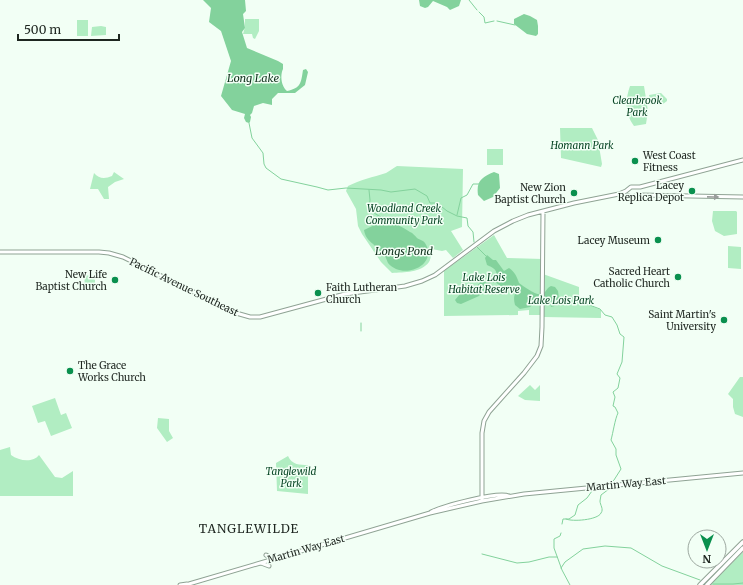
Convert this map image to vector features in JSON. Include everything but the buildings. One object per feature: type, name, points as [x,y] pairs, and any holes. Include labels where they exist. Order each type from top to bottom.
[{"type":"highway","points":[[700,585],[743,542]]},
{"type":"highway","points":[[707,585],[743,548]]},
{"type":"main road","points":[[743,160],[636,187],[631,186],[627,190],[629,195],[632,197],[743,198]]},
{"type":"main road","points":[[636,187],[638,191],[636,196]]},
{"type":"main road","name":"Pacific Avenue Southeast","points":[[619,194],[627,190]]},
{"type":"main road","name":"Pacific Avenue Southeast","points":[[0,251],[98,252],[113,254],[123,257],[236,313],[260,318],[347,294],[405,286],[422,281],[434,275],[502,226],[521,218],[604,196],[619,194],[629,195]]},
{"type":"main road","points":[[482,499],[483,423],[488,412],[524,373],[538,353],[542,343],[543,212]]},
{"type":"main road","name":"Martin Way East","points":[[180,585],[227,573],[430,513],[448,506],[507,494],[509,496],[743,473]]},
{"type":"main road","points":[[266,555],[273,559]]},
{"type":"main road","points":[[259,563],[269,566]]},
{"type":"green space","points":[[245,19],[259,19],[259,31],[255,39],[253,38],[252,34],[243,34]]},
{"type":"green space","points":[[77,20],[88,20],[88,36],[77,36]]},
{"type":"green space","points":[[92,27],[106,27],[106,35],[91,36]]},
{"type":"green space","name":"Clearbrook Park","points":[[630,86],[644,86],[648,111],[646,124],[634,126],[629,117],[627,112],[627,96]]},
{"type":"green space","points":[[661,93],[667,101],[663,104],[651,105],[649,95]]},
{"type":"green space","name":"Homann Park","points":[[560,128],[592,128],[598,140],[602,164],[601,167],[561,158]]},
{"type":"green space","points":[[487,149],[503,149],[503,165],[487,165]]},
{"type":"green space","name":"Woodland Creek Community Park","points":[[397,166],[463,169],[462,227],[451,231],[463,250],[453,258],[446,250],[442,251],[432,249],[431,258],[426,266],[417,270],[392,273],[381,262],[362,234],[358,226],[356,209],[346,191],[348,186],[386,173]]},
{"type":"green space","points":[[114,172],[124,179],[115,182],[108,187],[109,199],[104,199],[98,189],[90,189],[94,173],[100,177],[107,178],[112,176]]},
{"type":"green space","points":[[713,211],[736,211],[737,234],[724,236],[715,231],[712,221]]},
{"type":"green space","name":"Lake Lois Habitat Reserve","points":[[494,235],[507,258],[543,259],[543,274],[579,287],[579,301],[601,310],[601,318],[543,317],[542,315],[529,315],[529,310],[518,311],[518,315],[444,316],[444,271]]},
{"type":"green space","points":[[728,246],[741,247],[741,269],[728,268]]},
{"type":"green space","points":[[84,275],[95,278],[95,286],[85,286]]},
{"type":"green space","points":[[740,377],[743,377],[743,417],[735,414],[733,399],[728,394]]},
{"type":"green space","points":[[530,385],[535,390],[540,385],[540,401],[525,400],[518,396]]},
{"type":"green space","points":[[55,398],[61,415],[66,413],[72,428],[51,436],[45,421],[38,423],[32,406]]},
{"type":"green space","points":[[158,418],[169,419],[169,431],[173,438],[167,442],[157,428]]},
{"type":"green space","points":[[10,447],[11,455],[22,460],[30,460],[39,455],[55,477],[62,478],[73,471],[73,496],[0,496],[0,450]]},
{"type":"green space","name":"Tanglewild Park","points":[[288,456],[294,463],[299,465],[308,465],[308,494],[277,491],[276,463]]},
{"type":"green space","points":[[743,552],[743,585],[710,585],[727,569]]},
{"type":"water","name":"Long Lake","points":[[203,0],[245,0],[246,11],[243,14],[245,28],[242,32],[247,48],[283,64],[282,80],[283,86],[287,91],[292,90],[300,84],[303,70],[306,69],[308,72],[305,85],[295,93],[278,93],[272,99],[272,105],[263,103],[254,106],[250,115],[250,122],[246,122],[244,118],[245,114],[232,110],[221,96],[231,61],[221,31],[209,22],[211,8]]},
{"type":"water","points":[[419,0],[461,0],[459,6],[450,10],[447,7],[433,1],[428,7],[425,8],[420,6]]},
{"type":"water","points":[[524,14],[537,20],[538,34],[536,36],[527,34],[514,24],[514,19]]},
{"type":"water","points":[[494,172],[499,174],[500,188],[493,197],[484,201],[478,195],[479,183],[483,178]]},
{"type":"water","name":"Longs Pond","points":[[385,220],[404,228],[425,243],[428,251],[427,258],[423,264],[410,270],[402,271],[394,268],[388,263],[385,256],[377,247],[369,241],[364,230]]},
{"type":"water","points":[[487,255],[493,260],[496,260],[504,271],[509,268],[516,275],[519,283],[535,293],[541,294],[551,286],[555,287],[558,291],[559,299],[563,302],[562,304],[551,307],[550,302],[545,296],[541,296],[530,307],[520,309],[515,305],[514,300],[514,295],[520,288],[519,286],[502,287],[495,282],[490,283],[479,296],[461,304],[457,303],[455,300],[460,294],[472,290],[481,282],[487,282],[496,278],[495,270],[487,265],[485,258]]},
{"type":"waterway","points":[[469,0],[477,10]]},
{"type":"waterway","points":[[479,12],[484,17],[485,23],[494,21]]},
{"type":"waterway","points":[[497,21],[515,25]]},
{"type":"waterway","points":[[249,123],[252,138],[263,153],[266,168],[281,179],[328,190],[346,188],[391,192],[415,189],[427,196],[430,203],[437,203],[447,211],[457,216],[467,218],[468,226],[473,232],[474,242]]},
{"type":"waterway","points":[[457,215],[461,198],[467,195],[473,184],[480,184]]},
{"type":"waterway","points":[[369,190],[369,210],[384,219],[386,222]]},
{"type":"waterway","points":[[477,247],[487,257]]},
{"type":"waterway","points":[[563,302],[567,303],[576,300],[600,309],[605,315],[612,317],[620,334],[624,337],[622,362],[617,374],[620,378],[618,388],[613,392],[615,397],[613,406],[618,413],[611,440],[616,449],[616,455],[621,469],[611,483]]},
{"type":"waterway","points":[[361,323],[361,331]]},
{"type":"waterway","points":[[566,519],[585,520],[599,515],[602,510],[600,501],[601,495],[609,489]]},
{"type":"waterway","points":[[562,524],[563,519],[569,519],[575,515],[578,505],[587,498],[592,491]]},
{"type":"waterway","points":[[561,533],[560,536],[554,539],[554,548],[562,570],[570,585]]},
{"type":"waterway","points":[[561,568],[565,562],[583,549],[605,546],[631,548],[662,566],[700,580]]},
{"type":"waterway","points":[[482,554],[517,563],[557,557]]},
{"type":"waterway","points":[[713,584],[743,583]]},
{"type":"place","name":"West Coast Fitness","points":[[635,161]]},
{"type":"place","name":"Lacey Replica Depot","points":[[692,191]]},
{"type":"place","name":"New Zion Baptist Church","points":[[574,193]]},
{"type":"place","name":"Lacey Museum","points":[[658,240]]},
{"type":"place","name":"Sacred Heart Catholic Church","points":[[678,277]]},
{"type":"place","name":"New Life Baptist Church","points":[[115,280]]},
{"type":"place","name":"Faith Lutheran Church","points":[[318,293]]},
{"type":"place","name":"Saint Martin's University","points":[[724,320]]},
{"type":"place","name":"The Grace Works Church","points":[[70,371]]},
{"type":"district","name":"TANGLEWILDE","points":[[249,528]]},
{"type":"park label","name":"Lake Lois Park","points":[[561,300]]}]
